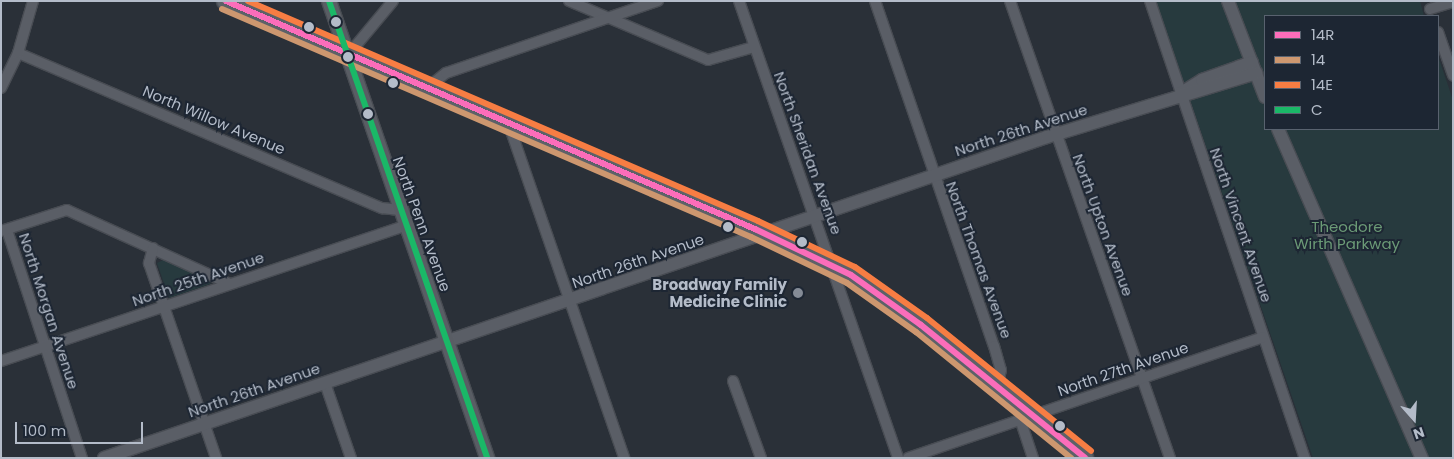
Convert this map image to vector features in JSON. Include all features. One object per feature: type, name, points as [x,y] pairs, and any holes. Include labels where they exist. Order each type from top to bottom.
[{"type":"main road","points":[[225,1],[832,265],[884,296],[997,387],[1026,417],[1085,458]]},
{"type":"main road","name":"North Penn Avenue","points":[[329,1],[399,210],[487,458]]},
{"type":"street","points":[[1,88],[18,53],[33,1]]},
{"type":"street","points":[[348,55],[393,1]]},
{"type":"street","points":[[569,1],[607,19],[708,60],[754,47]]},
{"type":"street","points":[[426,89],[446,73],[658,1]]},
{"type":"street","name":"North Sheridan Avenue","points":[[738,1],[898,458]]},
{"type":"street","name":"North Thomas Avenue","points":[[875,1],[997,354],[1001,370],[997,387]]},
{"type":"street","name":"North Upton Avenue","points":[[1010,1],[1055,135],[1170,458]]},
{"type":"street","name":"North Vincent Avenue","points":[[1150,1],[1263,337],[1306,458]]},
{"type":"street","points":[[1228,1],[1264,94]]},
{"type":"street","points":[[1430,9],[1453,2]]},
{"type":"street","points":[[1439,35],[1453,75]]},
{"type":"street","name":"North Willow Avenue","points":[[18,53],[382,208],[399,210]]},
{"type":"street","name":"North 26th Avenue","points":[[104,458],[1181,93],[1202,80],[1254,68]]},
{"type":"street","points":[[509,125],[624,458]]},
{"type":"street","points":[[1278,130],[1422,458]]},
{"type":"street","points":[[4,231],[66,210],[230,284]]},
{"type":"street","name":"North 25th Avenue","points":[[1,361],[405,226]]},
{"type":"street","name":"North Morgan Avenue","points":[[4,231],[82,458]]},
{"type":"street","points":[[153,248],[149,264],[216,458]]},
{"type":"street","name":"North 27th Avenue","points":[[908,458],[1263,337]]},
{"type":"street","points":[[733,381],[761,458]]},
{"type":"street","points":[[325,383],[351,458]]},
{"type":"street","points":[[1026,417],[1033,458]]},
{"type":"green space","name":"Theodore Wirth Parkway","points":[[1156,1],[1420,1],[1424,15],[1264,15],[1264,130],[1439,130],[1439,59],[1453,100],[1453,458],[1313,458]]},
{"type":"green space","points":[[163,260],[211,280],[210,284],[169,298],[157,263]]},
{"type":"transit line","name":"14R","points":[[226,1],[755,229],[851,275],[921,325],[1085,458]]},
{"type":"transit line","name":"14E","points":[[248,1],[758,221],[855,267],[927,318],[1091,451]]},
{"type":"transit line","name":"C","points":[[329,1],[487,458]]},
{"type":"transit line","name":"14","points":[[222,9],[751,237],[847,283],[916,332],[1071,458]]},
{"type":"place","name":"Broadway Family Medicine Clinic","points":[[798,293]]}]
